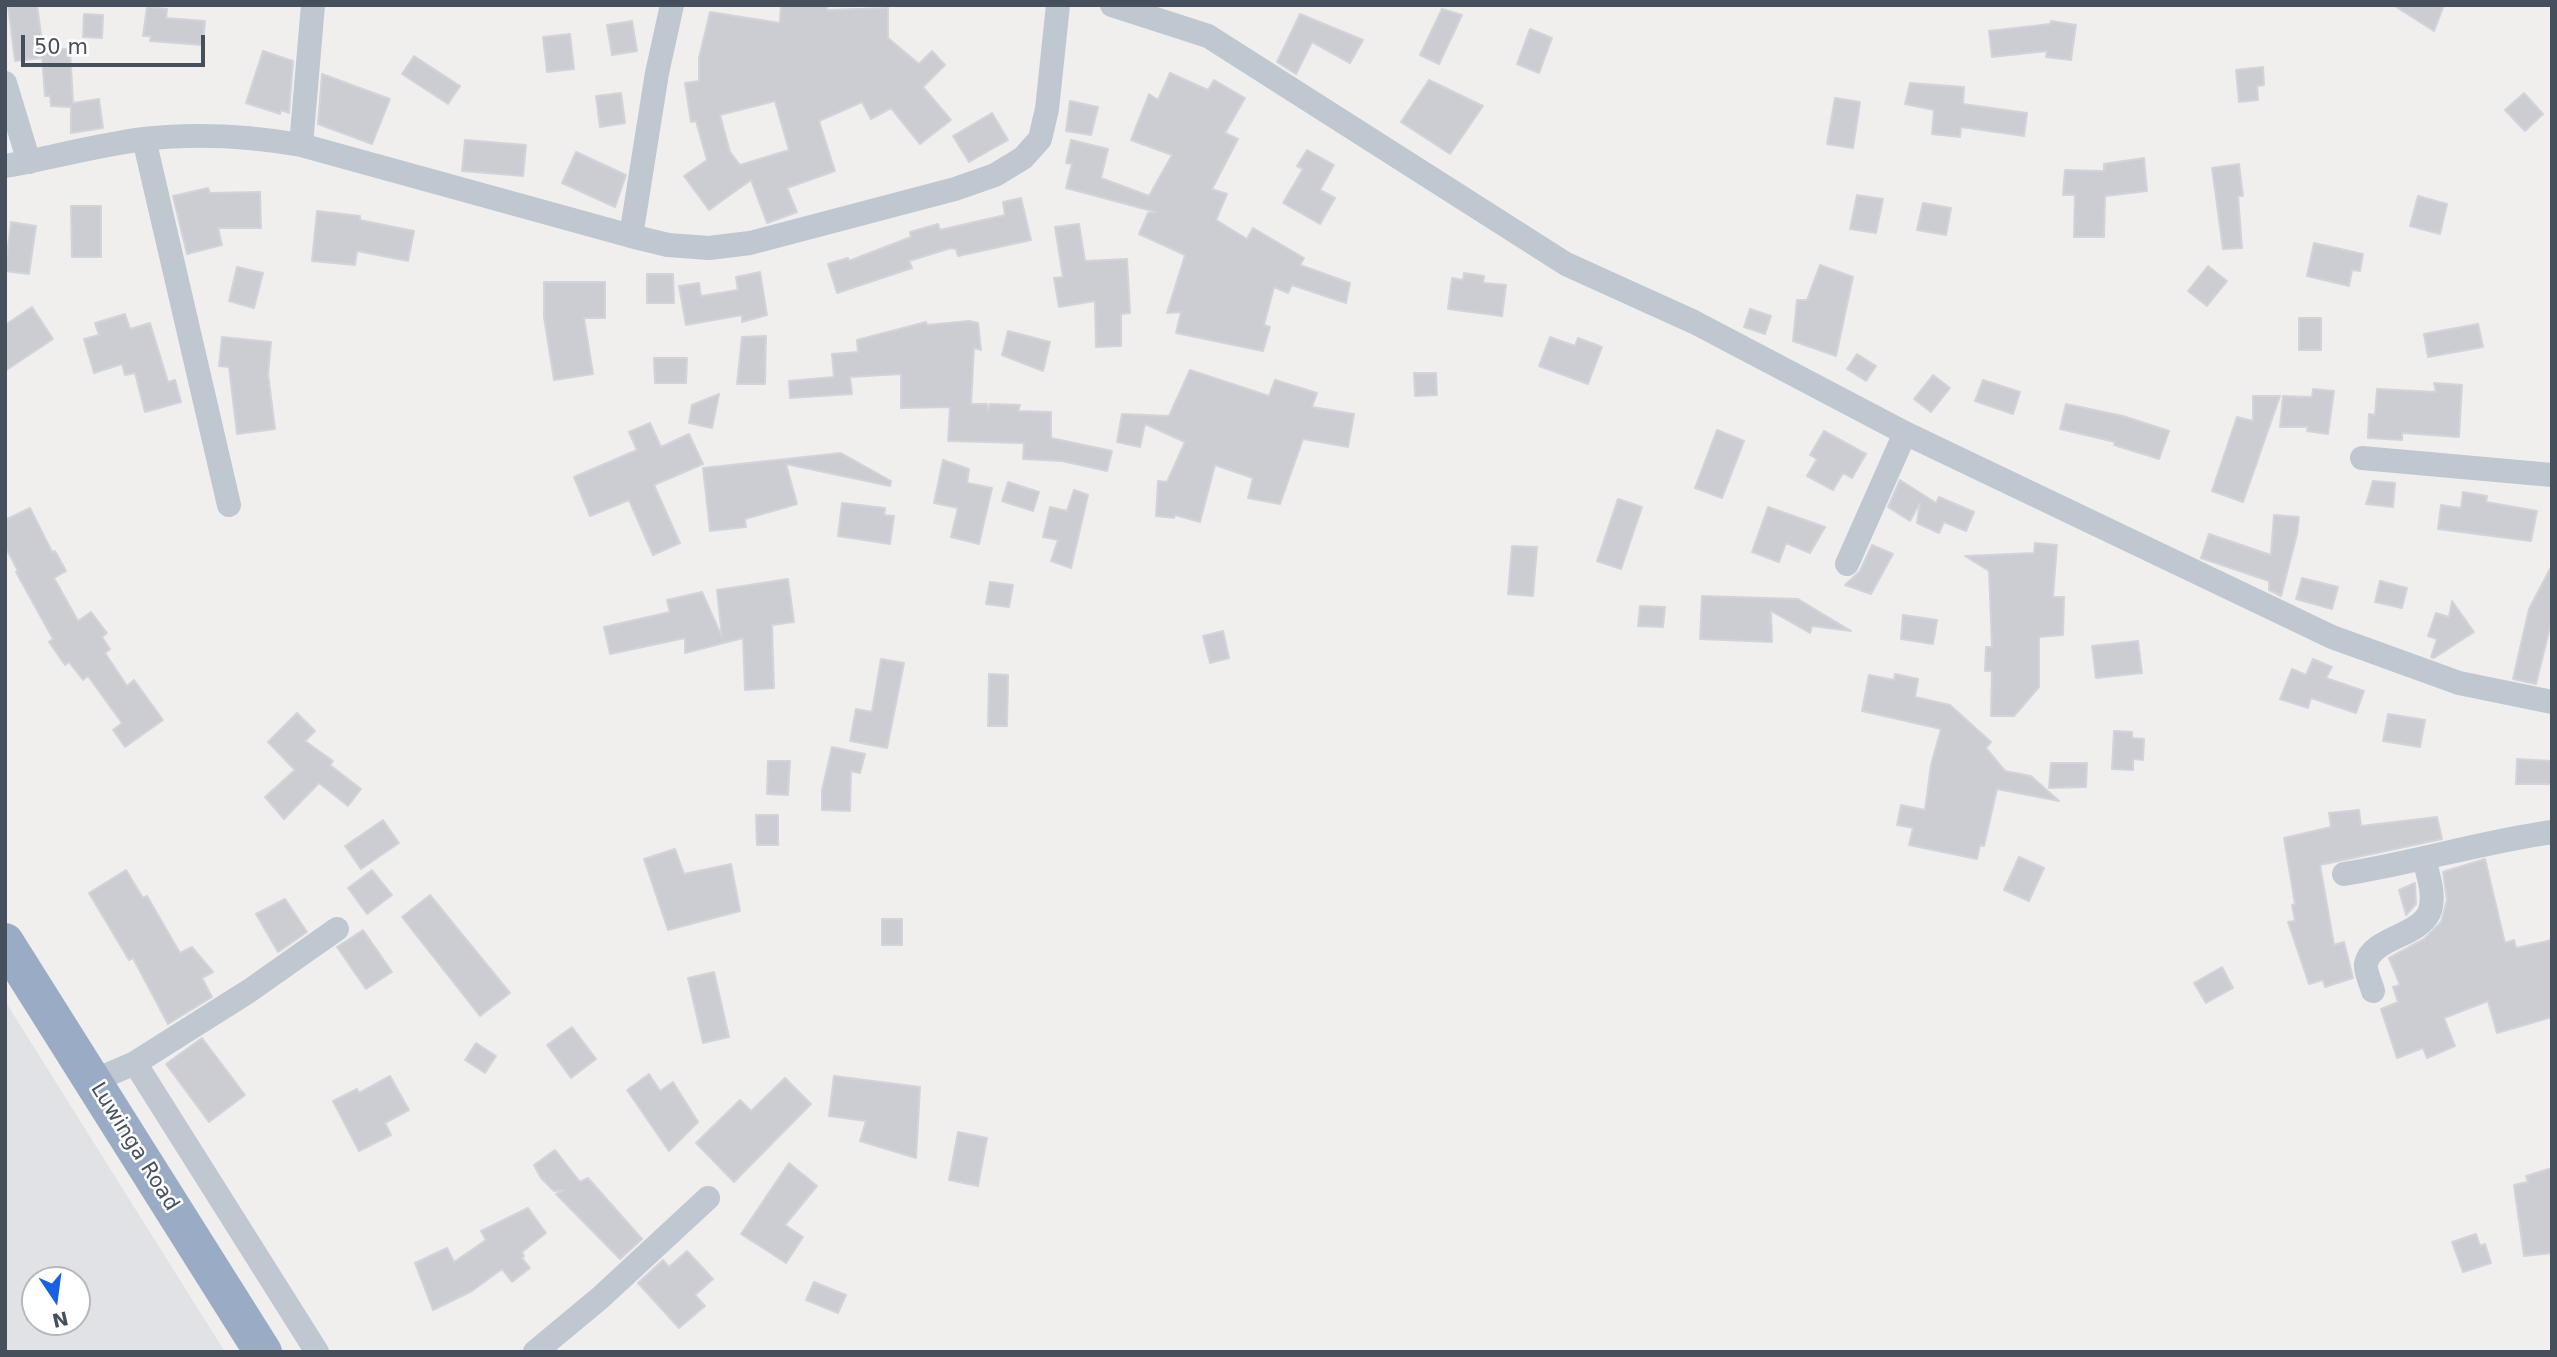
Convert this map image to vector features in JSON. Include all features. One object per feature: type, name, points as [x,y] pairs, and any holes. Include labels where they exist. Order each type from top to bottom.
[{"type":"highway","name":"Luwinga Road","points":[[5,942],[263,1352]]},
{"type":"street","points":[[301,145],[313,5]]},
{"type":"street","points":[[631,236],[657,73],[672,5]]},
{"type":"street","points":[[5,83],[17,164],[144,139],[216,136],[301,145],[631,236],[668,245],[709,248],[750,243],[955,189],[995,175],[1023,158],[1040,139],[1058,5]]},
{"type":"street","points":[[1112,5],[1208,36],[1566,264],[1694,321],[1905,433],[2332,637],[2459,683],[2552,702]]},
{"type":"street","points":[[144,139],[229,505]]},
{"type":"street","points":[[1847,564],[1905,433]]},
{"type":"street","points":[[2362,458],[2552,475]]},
{"type":"street","points":[[2344,874],[2424,859],[2451,850],[2552,832]]},
{"type":"street","points":[[2373,991],[2365,966],[2371,953],[2415,927],[2428,914],[2432,896],[2424,859]]},
{"type":"street","points":[[93,1081],[135,1063],[250,991],[337,929]]},
{"type":"street","points":[[135,1063],[317,1352]]},
{"type":"street","points":[[535,1352],[600,1298],[708,1198]]},
{"type":"shaded area","points":[[5,1001],[225,1352],[5,1352]]},
{"type":"building","points":[[8,5],[37,5],[43,49],[70,49],[73,103],[99,99],[103,128],[71,133],[71,107],[51,106],[50,96],[45,96],[42,58],[15,61]]},
{"type":"building","points":[[781,5],[827,5],[827,10],[888,8],[888,38],[919,64],[932,51],[945,65],[923,87],[951,120],[920,144],[891,108],[871,119],[862,102],[819,121],[835,171],[787,188],[797,212],[767,223],[751,180],[709,210],[684,176],[707,160],[696,121],[691,122],[685,83],[699,81],[699,58],[710,12],[780,23]],"holes":[[[775,101],[789,150],[740,165],[730,152],[720,115]]]},
{"type":"building","points":[[2393,5],[2444,5],[2434,31]]},
{"type":"building","points":[[147,7],[167,9],[166,18],[205,21],[203,45],[150,41],[151,36],[143,36]]},
{"type":"building","points":[[1442,9],[1462,15],[1439,64],[1420,55]]},
{"type":"building","points":[[84,14],[103,15],[102,38],[83,37]]},
{"type":"building","points":[[1300,14],[1363,40],[1350,63],[1312,42],[1296,74],[1277,62]]},
{"type":"building","points":[[632,21],[637,51],[612,55],[607,25]]},
{"type":"building","points":[[2051,21],[2076,25],[2071,60],[2046,57],[2047,51],[1992,57],[1989,31],[2050,24]]},
{"type":"building","points":[[1530,29],[1552,38],[1539,73],[1517,64]]},
{"type":"building","points":[[570,34],[574,69],[547,72],[543,37]]},
{"type":"building","points":[[263,51],[293,61],[289,113],[281,110],[280,114],[246,103]]},
{"type":"building","points":[[414,56],[460,86],[448,104],[402,74]]},
{"type":"building","points":[[2263,67],[2264,85],[2257,86],[2258,100],[2239,102],[2236,70]]},
{"type":"building","points":[[1170,73],[1208,90],[1214,80],[1245,98],[1225,133],[1238,139],[1212,189],[1227,194],[1216,220],[1247,239],[1253,228],[1304,258],[1300,265],[1350,283],[1346,303],[1292,285],[1288,293],[1274,287],[1264,325],[1270,327],[1263,351],[1176,333],[1181,312],[1167,313],[1185,255],[1139,234],[1148,213],[1156,212],[1066,188],[1072,164],[1066,163],[1071,140],[1108,149],[1101,178],[1149,196],[1172,155],[1131,140],[1149,94],[1158,100]]},
{"type":"building","points":[[322,74],[390,99],[372,144],[318,124]]},
{"type":"building","points":[[1429,80],[1483,106],[1450,154],[1401,122]]},
{"type":"building","points":[[1910,83],[1964,87],[1963,104],[2027,113],[2024,136],[1961,127],[1960,137],[1932,134],[1934,110],[1905,104]]},
{"type":"building","points":[[621,93],[625,123],[600,127],[596,96]]},
{"type":"building","points":[[2524,93],[2543,114],[2525,131],[2505,110]]},
{"type":"building","points":[[1835,98],[1860,102],[1853,148],[1827,144]]},
{"type":"building","points":[[1070,101],[1098,107],[1091,135],[1066,131]]},
{"type":"building","points":[[992,113],[1008,140],[969,162],[953,136]]},
{"type":"building","points":[[465,140],[526,145],[523,176],[462,171]]},
{"type":"building","points":[[1307,150],[1334,165],[1320,190],[1335,198],[1320,224],[1283,203],[1303,169],[1297,166]]},
{"type":"building","points":[[576,152],[626,175],[615,207],[562,183]]},
{"type":"building","points":[[2144,158],[2147,191],[2105,196],[2104,237],[2074,237],[2075,195],[2063,195],[2065,170],[2104,171],[2104,164]]},
{"type":"building","points":[[2239,164],[2243,196],[2238,196],[2242,248],[2223,249],[2212,168]]},
{"type":"building","points":[[208,188],[210,193],[260,192],[261,228],[218,228],[222,245],[187,254],[173,196]]},
{"type":"building","points":[[1857,195],[1883,199],[1876,233],[1850,229]]},
{"type":"building","points":[[2418,196],[2447,204],[2440,234],[2410,226]]},
{"type":"building","points":[[1021,198],[1031,240],[958,256],[956,249],[951,248],[909,261],[912,268],[837,293],[828,264],[848,258],[849,261],[911,237],[910,232],[938,224],[940,230],[1005,215],[1003,202]]},
{"type":"building","points":[[1923,203],[1951,208],[1946,235],[1917,230]]},
{"type":"building","points":[[71,206],[101,206],[101,257],[72,257]]},
{"type":"building","points":[[317,211],[360,216],[360,220],[414,231],[408,261],[357,251],[355,265],[312,261]]},
{"type":"building","points":[[11,222],[36,226],[29,274],[5,271]]},
{"type":"building","points":[[1079,224],[1085,261],[1127,259],[1130,313],[1121,314],[1121,346],[1096,347],[1095,301],[1059,307],[1054,278],[1063,277],[1055,227]]},
{"type":"building","points":[[2314,243],[2363,254],[2360,271],[2352,270],[2349,286],[2307,276]]},
{"type":"building","points":[[1820,265],[1853,277],[1836,356],[1793,341],[1797,300],[1807,300]]},
{"type":"building","points":[[2208,266],[2227,281],[2207,306],[2188,291]]},
{"type":"building","points":[[237,267],[263,273],[254,308],[229,301]]},
{"type":"building","points":[[760,272],[767,315],[742,322],[742,315],[686,325],[679,286],[699,283],[701,296],[738,290],[736,277]]},
{"type":"building","points":[[1464,273],[1484,276],[1483,283],[1506,285],[1502,316],[1448,309],[1452,278],[1463,280]]},
{"type":"building","points":[[647,274],[673,274],[674,303],[647,303]]},
{"type":"building","points":[[544,282],[605,282],[605,318],[584,318],[593,374],[554,380],[544,317]]},
{"type":"building","points":[[32,307],[53,339],[5,371],[5,325]]},
{"type":"building","points":[[1750,309],[1771,316],[1765,334],[1744,327]]},
{"type":"building","points":[[125,314],[130,329],[150,323],[168,382],[175,380],[181,402],[145,412],[135,373],[125,375],[122,364],[94,373],[84,339],[99,335],[95,323]]},
{"type":"building","points":[[2299,318],[2321,318],[2321,350],[2299,350]]},
{"type":"building","points":[[969,321],[978,323],[981,350],[974,348],[971,404],[987,404],[988,411],[990,404],[1020,405],[1018,411],[1051,412],[1051,438],[1112,451],[1107,471],[1062,461],[1023,459],[1024,443],[948,441],[950,407],[901,408],[901,374],[850,377],[852,394],[790,398],[789,381],[834,377],[832,354],[858,352],[857,340],[926,322],[927,325]]},
{"type":"building","points":[[2478,324],[2483,347],[2428,357],[2424,334]]},
{"type":"building","points":[[1008,331],[1050,342],[1043,371],[1002,355]]},
{"type":"building","points":[[766,336],[765,384],[737,384],[742,337]]},
{"type":"building","points":[[222,337],[271,342],[268,374],[275,429],[237,434],[229,367],[219,366]]},
{"type":"building","points":[[1550,337],[1575,346],[1578,338],[1602,347],[1588,384],[1539,366]]},
{"type":"building","points":[[1857,354],[1876,366],[1866,381],[1847,369]]},
{"type":"building","points":[[654,358],[687,358],[686,383],[655,383]]},
{"type":"building","points":[[1190,370],[1269,396],[1275,380],[1317,393],[1312,407],[1354,414],[1348,447],[1303,439],[1280,504],[1248,498],[1253,478],[1215,465],[1200,522],[1175,515],[1174,518],[1156,516],[1158,481],[1167,482],[1185,442],[1145,424],[1140,447],[1117,442],[1122,414],[1169,416]]},
{"type":"building","points":[[1414,373],[1436,373],[1437,395],[1415,396]]},
{"type":"building","points":[[1933,375],[1950,388],[1931,412],[1914,399]]},
{"type":"building","points":[[1983,380],[2020,392],[2013,414],[1975,401]]},
{"type":"building","points":[[2434,383],[2462,385],[2459,437],[2402,433],[2402,440],[2368,438],[2369,414],[2375,415],[2377,389],[2436,392]]},
{"type":"building","points":[[2313,389],[2334,391],[2328,434],[2307,431],[2308,427],[2280,427],[2283,396],[2312,397]]},
{"type":"building","points":[[719,394],[712,428],[689,423],[692,405]]},
{"type":"building","points":[[2253,396],[2280,396],[2243,502],[2212,491],[2237,417],[2253,421]]},
{"type":"building","points":[[2066,404],[2123,416],[2169,431],[2159,459],[2114,445],[2115,442],[2060,429]]},
{"type":"building","points":[[650,423],[661,447],[689,434],[703,464],[654,485],[680,543],[653,555],[629,500],[590,516],[574,477],[637,450],[629,432]]},
{"type":"building","points":[[1717,430],[1744,441],[1722,498],[1695,488]]},
{"type":"building","points":[[1824,431],[1866,454],[1852,478],[1843,473],[1833,490],[1807,476],[1817,459],[1810,455]]},
{"type":"building","points":[[841,453],[891,481],[890,486],[786,464],[797,504],[745,519],[746,527],[710,531],[703,468]]},
{"type":"building","points":[[943,460],[969,469],[967,483],[992,488],[979,544],[951,537],[958,508],[934,503]]},
{"type":"building","points":[[1900,480],[1936,503],[1939,497],[1974,512],[1966,531],[1944,522],[1939,533],[1917,523],[1920,503],[1910,521],[1888,507]]},
{"type":"building","points":[[2373,481],[2395,483],[2393,507],[2366,504]]},
{"type":"building","points":[[1008,482],[1039,492],[1033,511],[1002,501]]},
{"type":"building","points":[[1074,490],[1088,495],[1071,568],[1051,561],[1058,540],[1043,537],[1050,507],[1067,511]]},
{"type":"building","points":[[2463,492],[2487,496],[2486,502],[2537,511],[2531,541],[2438,529],[2441,505],[2461,508]]},
{"type":"building","points":[[1618,499],[1642,507],[1621,569],[1597,561]]},
{"type":"building","points":[[842,503],[885,508],[884,515],[894,516],[890,544],[838,536]]},
{"type":"building","points":[[1768,507],[1825,527],[1810,553],[1786,543],[1779,562],[1752,552]]},
{"type":"building","points":[[30,508],[52,552],[55,551],[66,571],[54,578],[78,621],[91,612],[107,633],[102,637],[110,649],[105,653],[127,686],[134,680],[163,720],[125,747],[113,730],[122,723],[88,676],[83,680],[69,662],[65,665],[49,642],[53,639],[16,572],[18,571],[5,546],[5,520]]},
{"type":"building","points":[[2274,515],[2299,517],[2281,596],[2269,590],[2269,581],[2201,558],[2209,534],[2271,555]]},
{"type":"building","points":[[2035,543],[2057,545],[2053,597],[2064,597],[2063,635],[2039,637],[2039,687],[2014,716],[1991,716],[1992,671],[1985,671],[1986,647],[1992,647],[1989,571],[1965,556],[2034,553]]},
{"type":"building","points":[[1872,545],[1893,554],[1871,594],[1845,585],[1860,571]]},
{"type":"building","points":[[1512,546],[1537,547],[1533,596],[1508,594]]},
{"type":"building","points":[[2552,565],[2552,619],[2536,684],[2513,679],[2529,609]]},
{"type":"building","points":[[2302,578],[2338,587],[2332,609],[2296,599]]},
{"type":"building","points":[[788,579],[794,622],[772,625],[774,688],[745,690],[743,638],[685,653],[685,638],[610,654],[604,627],[670,612],[667,600],[702,592],[722,637],[717,590]]},
{"type":"building","points":[[2380,581],[2407,588],[2402,608],[2375,602]]},
{"type":"building","points":[[990,582],[1013,585],[1009,607],[986,604]]},
{"type":"building","points":[[1702,596],[1798,599],[1851,631],[1812,626],[1810,633],[1771,611],[1772,642],[1700,639]]},
{"type":"building","points":[[2452,601],[2474,632],[2434,658],[2431,657],[2437,639],[2428,636],[2436,613],[2449,617]]},
{"type":"building","points":[[1640,606],[1665,607],[1663,627],[1638,626]]},
{"type":"building","points":[[1903,615],[1937,620],[1933,644],[1901,639]]},
{"type":"building","points":[[1223,631],[1229,658],[1210,663],[1203,636]]},
{"type":"building","points":[[2138,641],[2142,673],[2096,678],[2092,646]]},
{"type":"building","points":[[881,659],[904,663],[887,748],[850,741],[856,709],[872,712]]},
{"type":"building","points":[[2313,659],[2332,667],[2326,678],[2364,691],[2356,713],[2311,698],[2308,708],[2280,699],[2292,669],[2306,675]]},
{"type":"building","points":[[989,674],[1008,675],[1007,726],[988,726]]},
{"type":"building","points":[[1895,674],[1918,679],[1915,697],[1950,705],[1991,742],[1986,748],[2005,771],[2031,776],[2059,801],[1997,789],[1984,846],[1980,845],[1977,859],[1909,845],[1913,828],[1897,825],[1901,805],[1925,810],[1931,765],[1941,729],[1862,711],[1869,675],[1894,680]]},
{"type":"building","points":[[297,713],[315,731],[305,741],[333,761],[330,765],[361,789],[348,806],[319,783],[284,819],[265,797],[295,770],[268,742]]},
{"type":"building","points":[[2388,714],[2425,720],[2420,747],[2383,741]]},
{"type":"building","points":[[2114,731],[2132,732],[2132,738],[2144,739],[2143,760],[2133,759],[2133,770],[2112,769]]},
{"type":"building","points":[[832,747],[865,754],[860,773],[851,771],[850,811],[822,810],[822,790]]},
{"type":"building","points":[[2517,759],[2552,761],[2551,784],[2516,784]]},
{"type":"building","points":[[768,761],[790,761],[788,795],[767,794]]},
{"type":"building","points":[[2051,763],[2087,763],[2086,787],[2049,788]]},
{"type":"building","points":[[2359,810],[2361,826],[2437,817],[2442,839],[2320,865],[2334,945],[2344,942],[2353,978],[2325,987],[2323,980],[2309,984],[2288,922],[2295,921],[2292,905],[2295,904],[2284,838],[2331,827],[2329,813]]},
{"type":"building","points":[[756,815],[778,815],[778,845],[757,845]]},
{"type":"building","points":[[383,820],[399,843],[361,869],[345,846]]},
{"type":"building","points":[[675,849],[684,874],[731,864],[740,911],[668,930],[644,859]]},
{"type":"building","points":[[2019,857],[2044,868],[2029,901],[2004,890]]},
{"type":"building","points":[[2485,859],[2505,943],[2514,940],[2516,948],[2552,940],[2552,1017],[2497,1033],[2488,1001],[2444,1018],[2455,1046],[2427,1058],[2423,1048],[2397,1058],[2381,1009],[2398,1002],[2393,987],[2400,985],[2389,958],[2424,939],[2441,922],[2447,900],[2443,872]]},
{"type":"building","points":[[126,870],[143,898],[147,896],[180,953],[192,947],[213,972],[202,978],[212,997],[168,1024],[133,958],[129,960],[89,893]]},
{"type":"building","points":[[372,870],[392,895],[367,914],[348,888]]},
{"type":"building","points":[[2415,883],[2416,904],[2406,915],[2399,890]]},
{"type":"building","points":[[430,895],[510,993],[480,1016],[402,917]]},
{"type":"building","points":[[285,899],[307,932],[278,952],[256,914]]},
{"type":"building","points":[[882,919],[902,919],[902,945],[882,945]]},
{"type":"building","points":[[363,930],[392,972],[366,989],[337,947]]},
{"type":"building","points":[[2222,967],[2233,988],[2206,1003],[2194,983]]},
{"type":"building","points":[[714,972],[729,1037],[703,1043],[688,978]]},
{"type":"building","points":[[572,1027],[596,1059],[571,1078],[547,1045]]},
{"type":"building","points":[[202,1038],[245,1095],[209,1122],[166,1064]]},
{"type":"building","points":[[476,1043],[496,1056],[485,1073],[465,1060]]},
{"type":"building","points":[[649,1074],[660,1091],[673,1082],[698,1122],[669,1151],[627,1090]]},
{"type":"building","points":[[390,1076],[409,1110],[385,1123],[391,1135],[359,1151],[333,1101],[357,1089],[359,1093]]},
{"type":"building","points":[[834,1076],[920,1087],[916,1158],[860,1141],[866,1121],[829,1116]]},
{"type":"building","points":[[785,1078],[811,1104],[734,1182],[696,1143],[740,1100],[751,1111]]},
{"type":"building","points":[[958,1132],[987,1138],[978,1186],[949,1180]]},
{"type":"building","points":[[555,1150],[580,1182],[588,1178],[642,1239],[620,1259],[556,1194],[564,1190],[554,1191],[541,1178],[534,1165]]},
{"type":"building","points":[[789,1163],[817,1186],[785,1225],[803,1237],[786,1263],[741,1234]]},
{"type":"building","points":[[2552,1168],[2552,1253],[2524,1256],[2514,1185],[2528,1182],[2526,1176]]},
{"type":"building","points":[[528,1208],[546,1233],[522,1252],[522,1258],[530,1268],[512,1282],[502,1269],[472,1291],[433,1310],[415,1263],[447,1248],[454,1262],[486,1240],[481,1231]]},
{"type":"building","points":[[2476,1234],[2480,1246],[2485,1244],[2491,1263],[2463,1272],[2452,1242]]},
{"type":"building","points":[[687,1251],[713,1279],[695,1295],[705,1306],[679,1328],[638,1283],[663,1260],[669,1267]]},
{"type":"building","points":[[814,1282],[846,1295],[838,1313],[806,1300]]}]
